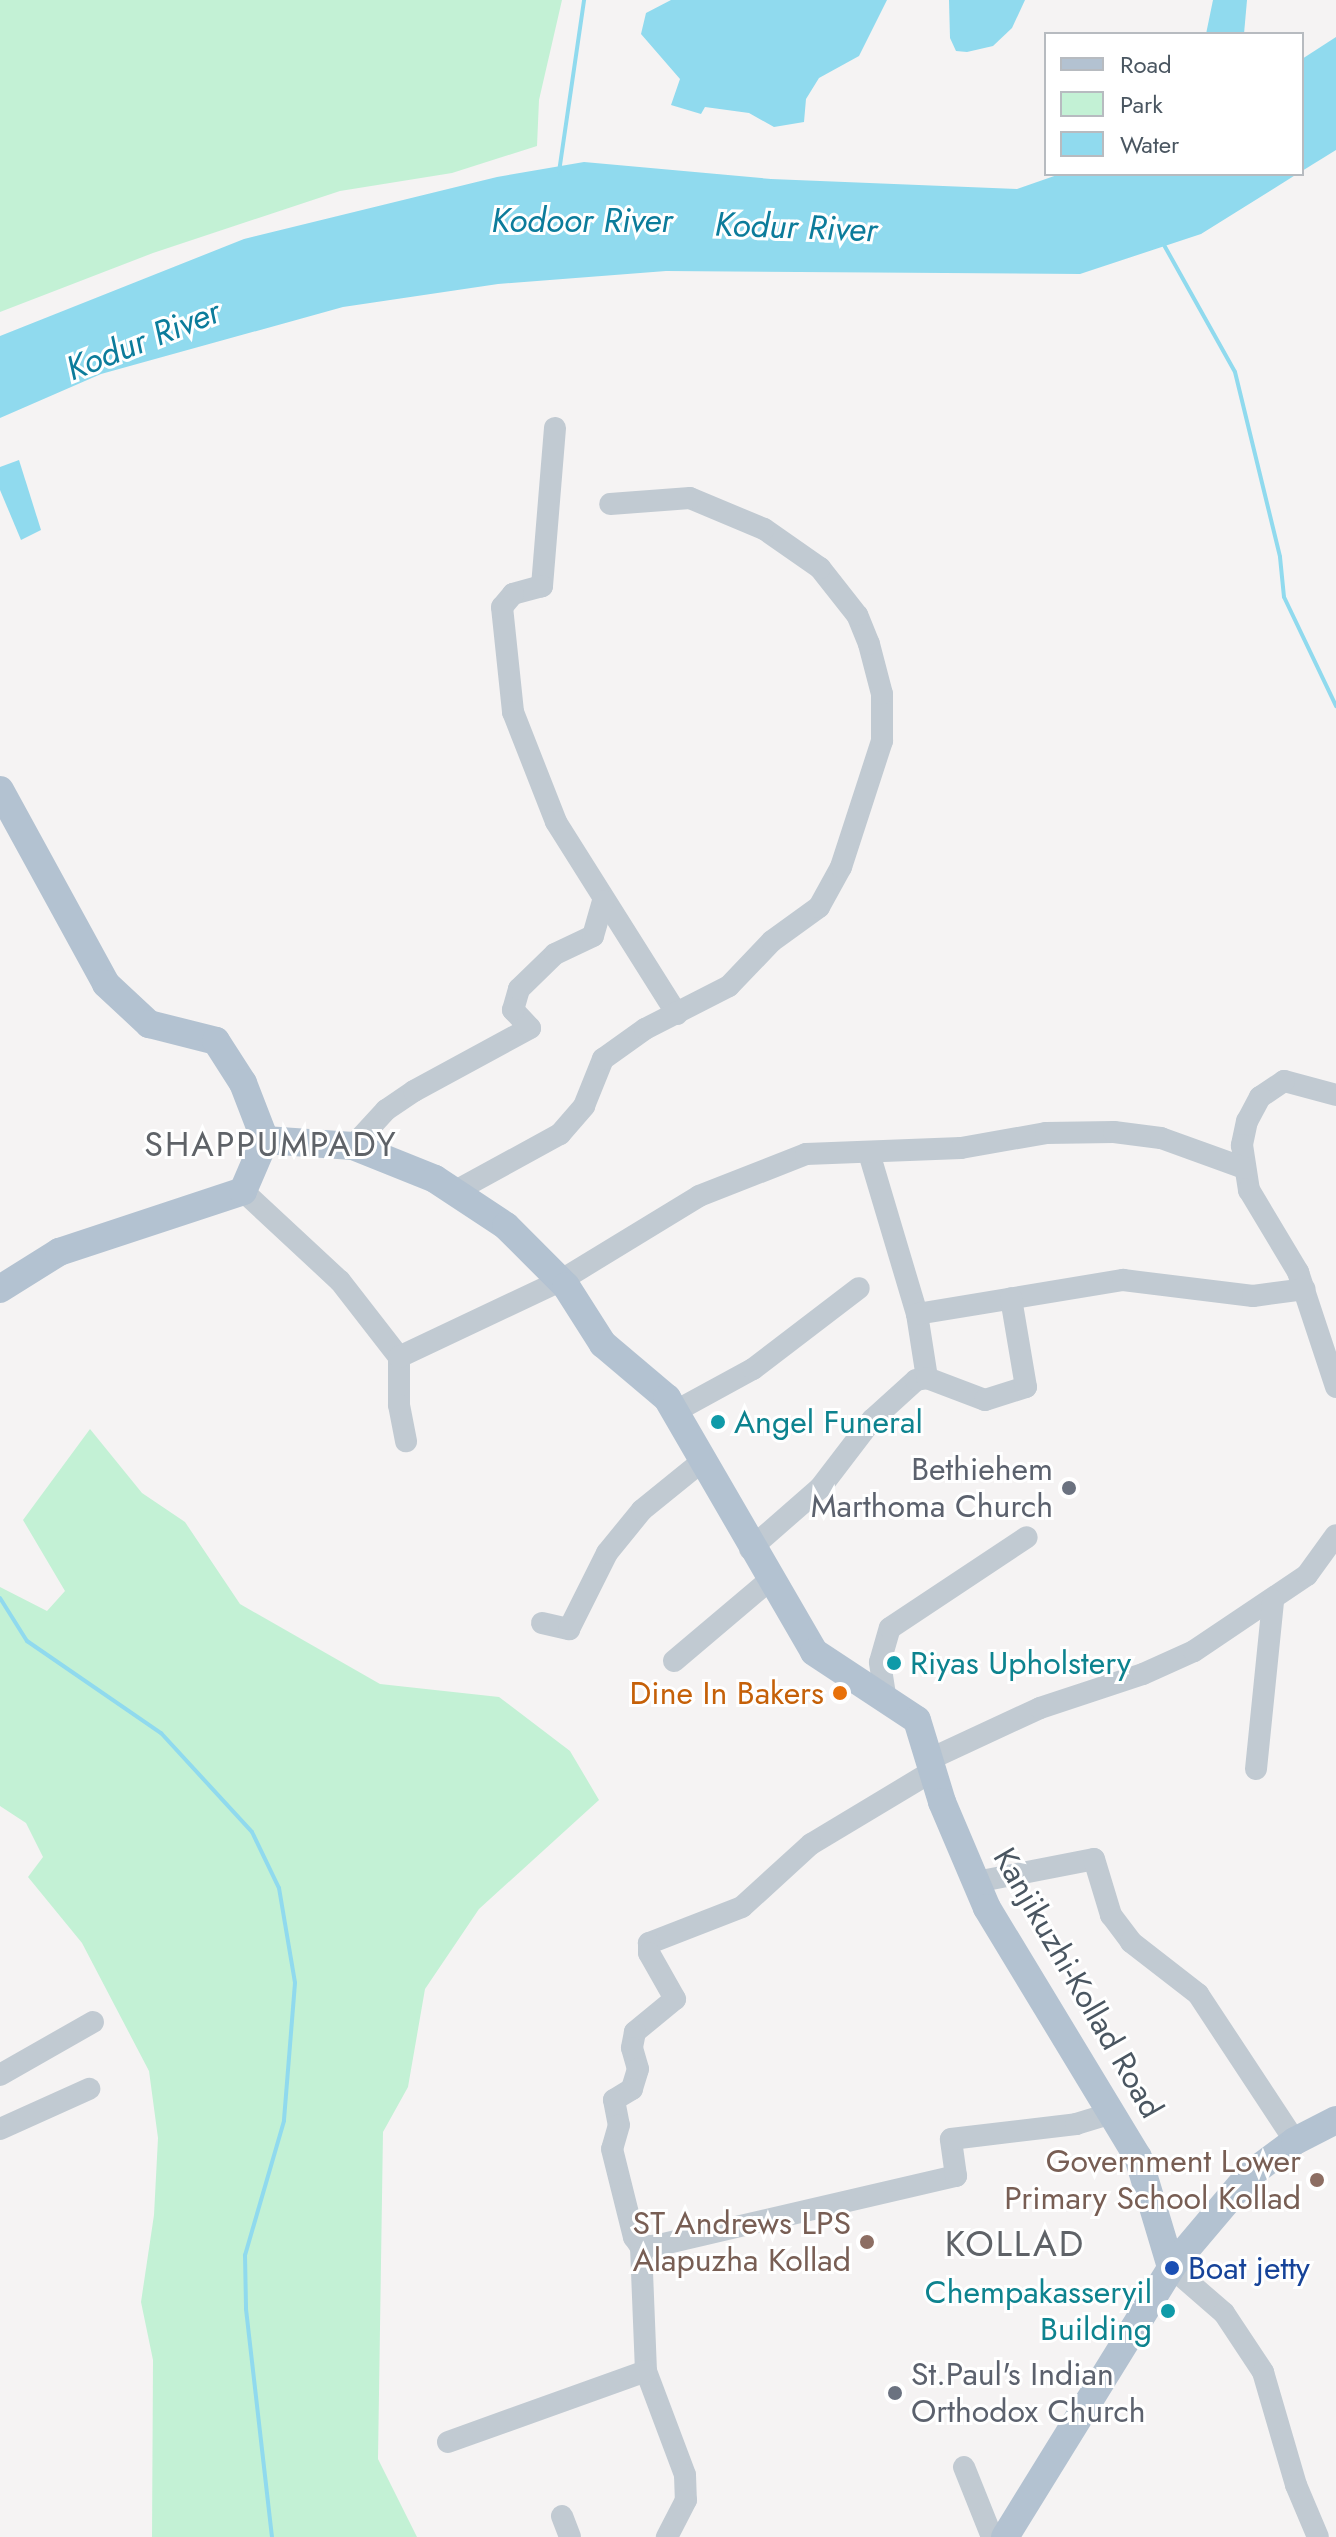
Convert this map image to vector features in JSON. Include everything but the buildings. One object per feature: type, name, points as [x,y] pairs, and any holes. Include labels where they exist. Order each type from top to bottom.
[{"type":"main road","points":[[0,790],[106,984],[149,1024],[216,1041],[243,1083],[265,1140],[243,1191],[59,1252],[0,1289]]},
{"type":"main road","name":"Kanjikuzhi-Kollad Road","points":[[265,1140],[353,1146],[454,1192],[506,1226],[560,1281],[603,1344],[667,1398],[700,1463],[814,1652],[917,1720],[930,1766],[976,1882],[1138,2157],[1171,2267]]},
{"type":"main road","points":[[1005,2537],[1155,2300],[1171,2267],[1249,2175],[1295,2141],[1336,2120]]},
{"type":"street","points":[[555,428],[542,586],[503,602],[503,650],[513,712],[556,822],[677,1014]]},
{"type":"street","points":[[454,1192],[560,1134],[584,1106],[603,1059],[645,1029],[729,986],[828,895],[882,741],[882,694],[857,615],[820,568],[764,529],[690,498],[610,504]]},
{"type":"street","points":[[353,1146],[386,1110],[414,1091],[530,1028],[513,1010],[519,989],[555,954],[593,936],[603,901]]},
{"type":"street","points":[[1336,1095],[1284,1081],[1260,1097],[1247,1121],[1244,1168],[1259,1213],[1305,1289],[1336,1387]]},
{"type":"street","points":[[399,1357],[560,1281],[653,1221],[754,1171],[806,1154],[961,1148],[1046,1133],[1114,1132],[1161,1138],[1244,1168]]},
{"type":"street","points":[[869,1153],[917,1314],[927,1378]]},
{"type":"street","points":[[243,1191],[340,1281],[399,1357],[399,1405],[406,1441]]},
{"type":"street","points":[[917,1314],[1123,1280],[1253,1296],[1305,1289]]},
{"type":"street","points":[[674,1412],[753,1369],[859,1288]]},
{"type":"street","points":[[750,1549],[820,1488],[897,1394],[927,1378],[985,1400],[1026,1387],[1011,1298]]},
{"type":"street","points":[[542,1623],[569,1629],[607,1553],[642,1510],[700,1463]]},
{"type":"street","points":[[667,2537],[686,2500],[685,2475],[646,2371],[641,2247],[612,2149],[619,2125],[614,2100],[632,2089],[638,2069],[631,2040],[641,2025],[675,1999],[649,1953],[649,1943],[665,1933],[699,1926],[734,1911],[811,1844],[930,1766],[1040,1708],[1143,1674],[1194,1651],[1273,1601],[1307,1575],[1336,1535]]},
{"type":"street","points":[[886,1701],[880,1662],[890,1628],[1027,1537]]},
{"type":"street","points":[[674,1661],[770,1580]]},
{"type":"street","points":[[1256,1769],[1273,1601]]},
{"type":"street","points":[[976,1882],[1094,1859],[1111,1915],[1131,1942],[1198,1994],[1295,2141]]},
{"type":"street","points":[[0,2075],[93,2022]]},
{"type":"street","points":[[0,2129],[89,2089]]},
{"type":"street","points":[[641,2247],[956,2176],[951,2139],[1076,2124],[1111,2113]]},
{"type":"street","points":[[1171,2267],[1224,2313],[1263,2372],[1291,2470],[1318,2537]]},
{"type":"street","points":[[448,2442],[646,2371]]},
{"type":"street","points":[[964,2467],[992,2537]]},
{"type":"green space","points":[[0,0],[562,0],[539,100],[537,146],[452,173],[340,191],[153,253],[0,312]]},
{"type":"green space","points":[[90,1429],[142,1493],[185,1522],[240,1604],[380,1684],[499,1697],[570,1751],[599,1800],[479,1909],[425,1989],[408,2087],[383,2132],[378,2459],[417,2537],[152,2537],[153,2360],[141,2302],[154,2215],[158,2138],[149,2071],[82,1943],[28,1877],[43,1857],[26,1823],[0,1806],[0,1587],[47,1611],[65,1591],[23,1520]]},
{"type":"water","points":[[671,0],[887,0],[859,56],[819,78],[806,99],[804,122],[774,127],[749,113],[705,107],[701,114],[671,105],[680,79],[641,34],[646,13]]},
{"type":"water","points":[[949,0],[1025,0],[1012,28],[993,46],[967,52],[956,51],[950,38]]},
{"type":"water","points":[[1213,0],[1247,0],[1244,32],[1206,32]]},
{"type":"water","points":[[1336,37],[1336,150],[1304,170],[1304,58]]},
{"type":"water","name":"Kodoor River","points":[[584,162],[771,179],[1017,189],[1054,176],[1294,176],[1201,234],[1080,274],[666,271],[498,284],[343,307],[101,374],[0,418],[0,336],[244,239],[497,177]]},
{"type":"water","points":[[19,460],[41,530],[21,540],[0,490],[0,467]]},
{"type":"waterway","points":[[559,172],[584,0]]},
{"type":"waterway","points":[[1164,245],[1235,372],[1280,557],[1284,597],[1336,706]]},
{"type":"waterway","points":[[0,1598],[27,1641],[161,1733],[252,1832],[279,1888],[295,1983],[284,2121],[245,2255],[246,2309],[272,2537]]},
{"type":"place","name":"Angel Funeral","points":[[718,1422]]},
{"type":"place","name":"Bethiehem Marthoma Church","points":[[1069,1488]]},
{"type":"place","name":"Riyas Upholstery","points":[[894,1663]]},
{"type":"place","name":"Dine In Bakers","points":[[840,1693]]},
{"type":"place","name":"Government Lower Primary School Kollad","points":[[1317,2180]]},
{"type":"place","name":"ST Andrews LPS Alapuzha Kollad","points":[[867,2242]]},
{"type":"place","name":"Boat jetty","points":[[1172,2268]]},
{"type":"place","name":"Chempakasseryil Building","points":[[1168,2311]]},
{"type":"place","name":"St.Paul's Indian Orthodox Church","points":[[895,2393]]},
{"type":"district","name":"SHAPPUMPADY","points":[[271,1145]]},
{"type":"district","name":"KOLLAD","points":[[1015,2244]]},
{"type":"water label","name":"Kodur River","points":[[796,227]]},
{"type":"water label","name":"Kodur River","points":[[143,340]]}]
